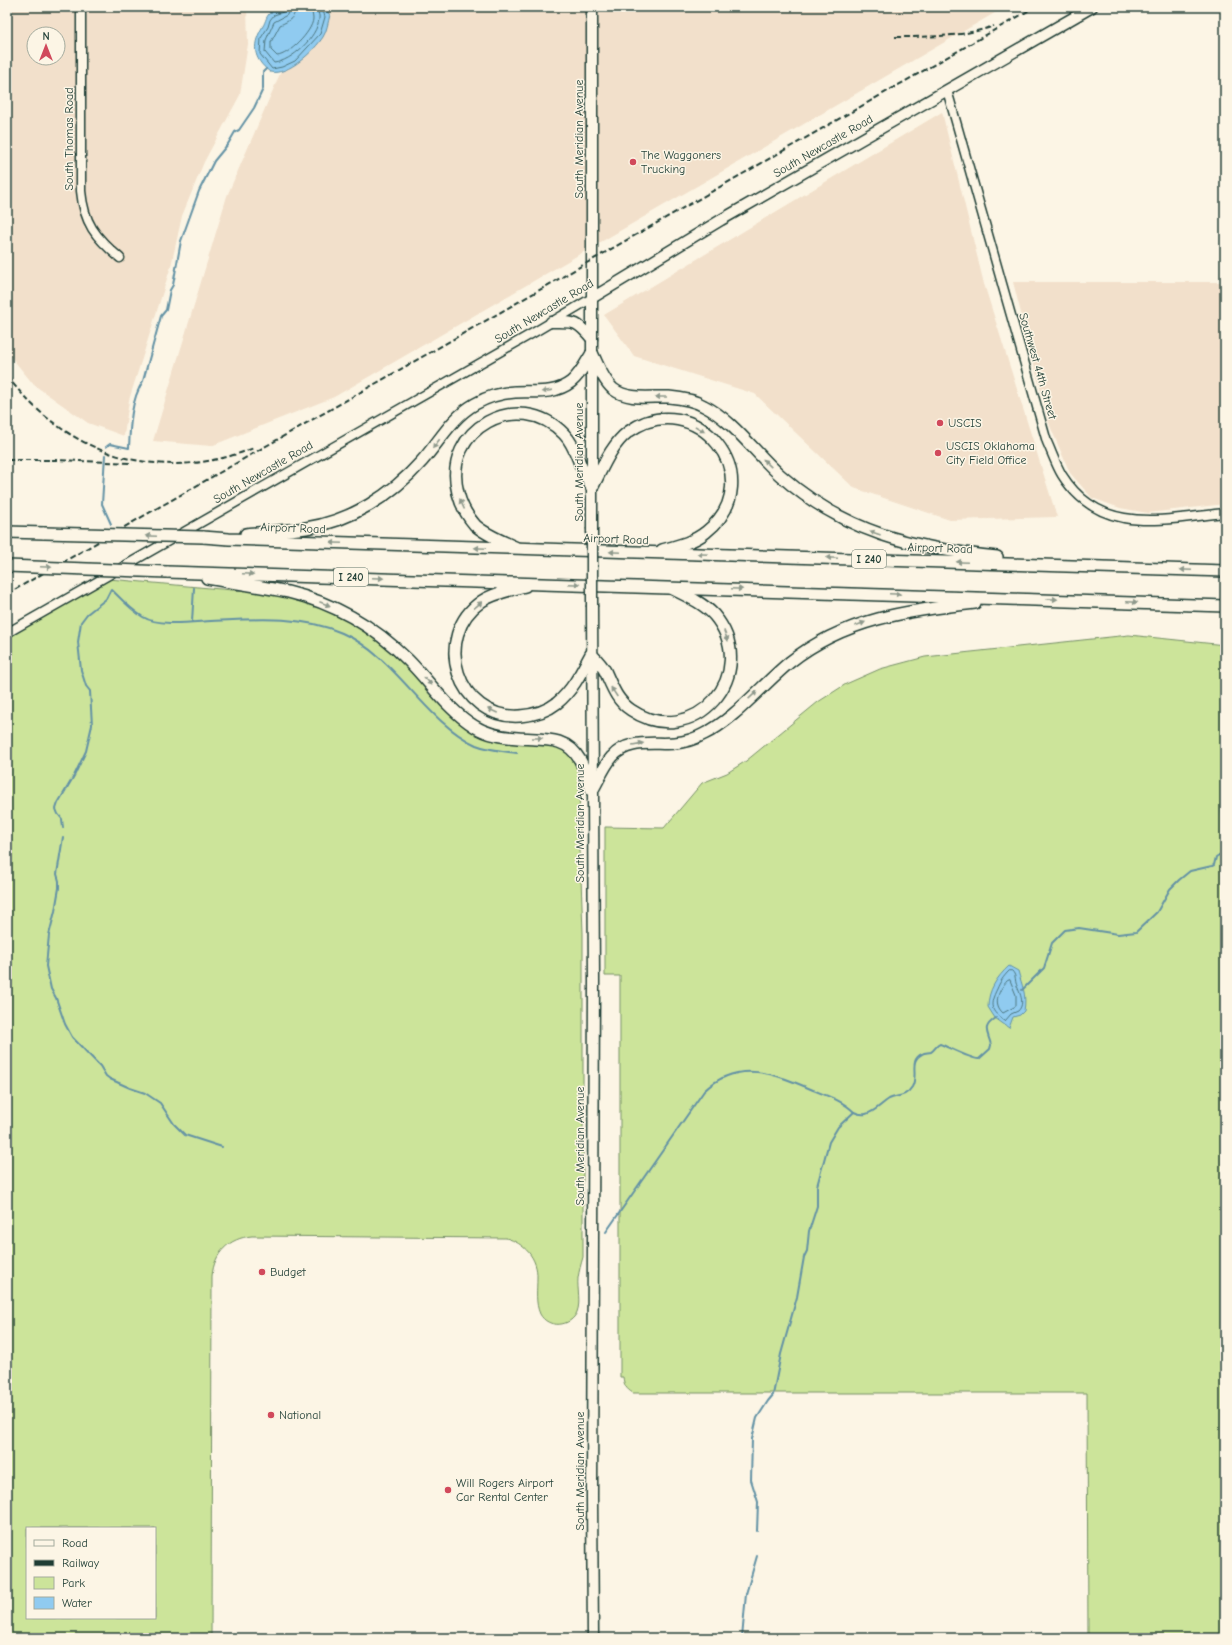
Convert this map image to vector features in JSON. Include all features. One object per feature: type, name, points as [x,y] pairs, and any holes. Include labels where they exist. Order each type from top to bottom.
[{"type":"highway","points":[[231,538],[307,528],[338,520],[354,513],[371,504],[402,482],[429,454],[455,419],[475,404],[502,394],[552,391],[561,388],[580,372],[592,353]]},
{"type":"highway","points":[[592,353],[605,379],[613,389],[624,395],[634,397],[678,398],[690,400],[704,406],[729,423],[766,462],[805,496],[834,515],[858,526],[913,544],[957,552],[1085,566]]},
{"type":"highway","points":[[519,549],[487,534],[476,525],[466,513],[459,500],[455,470],[458,454],[476,429],[489,421],[502,416],[516,414],[541,418],[553,425],[573,444],[581,466],[592,488]]},
{"type":"highway","points":[[592,488],[617,444],[628,432],[642,424],[656,420],[682,420],[697,426],[711,436],[722,447],[728,461],[731,477],[731,491],[724,510],[715,524],[705,533],[686,543],[654,553]]},
{"type":"highway","name":"Airport Road","points":[[7,532],[204,537],[519,549],[1225,571]]},
{"type":"highway","name":"I 240","points":[[7,566],[1225,606]]},
{"type":"highway","points":[[167,572],[288,592],[313,600],[347,614],[373,630],[390,644],[408,660],[457,712],[475,727],[484,732],[500,736],[546,738],[565,744],[573,750],[580,760],[592,791]]},
{"type":"highway","points":[[535,583],[492,595],[473,608],[459,630],[454,657],[456,670],[461,682],[467,692],[485,707],[498,714],[514,716],[538,713],[548,709],[566,694],[575,683],[591,654],[604,670],[612,689],[620,700],[641,716],[664,722],[676,721],[687,718],[709,706],[722,690],[730,668],[731,656],[726,635],[713,614],[703,605],[670,587]]},
{"type":"highway","points":[[592,791],[607,764],[618,751],[627,746],[639,743],[675,743],[691,740],[704,735],[727,720],[791,661],[815,645],[848,628],[869,621],[919,609],[1014,598]]},
{"type":"main road","name":"South Meridian Avenue","points":[[592,7],[591,654],[594,989],[592,1497],[593,1638]]},
{"type":"main road","name":"South Newcastle Road","points":[[592,298],[688,239],[1092,7]]},
{"type":"main road","points":[[551,322],[576,323],[582,327],[592,339]]},
{"type":"street","name":"South Thomas Road","points":[[81,7],[82,204],[85,215],[95,234],[104,245],[120,258]]},
{"type":"street","name":"Southwest 44th Street","points":[[947,90],[1045,435],[1061,474],[1074,491],[1088,503],[1115,517],[1127,520],[1157,520],[1225,513]]},
{"type":"street","name":"South Newcastle Road","points":[[7,633],[592,298]]},
{"type":"shaded area","points":[[7,7],[247,7],[248,44],[240,95],[204,162],[182,216],[171,266],[129,400],[124,436],[88,423],[34,385],[7,352]]},
{"type":"shaded area","points":[[309,7],[1005,7],[334,397],[211,446],[153,441],[227,196]]},
{"type":"shaded area","points":[[942,112],[984,284],[1057,517],[950,520],[854,488],[755,394],[634,356],[604,315]]},
{"type":"shaded area","points":[[1013,282],[1225,282],[1225,504],[1148,513],[1120,508],[1092,498],[1070,473],[1050,426]]},
{"type":"green space","points":[[109,579],[243,591],[253,590],[287,596],[334,612],[385,644],[463,724],[548,742],[567,750],[578,767],[583,933],[583,1257],[578,1278],[579,1304],[577,1312],[570,1321],[565,1323],[554,1324],[544,1319],[540,1314],[537,1305],[537,1271],[535,1264],[529,1252],[513,1240],[506,1238],[252,1236],[244,1237],[230,1243],[219,1254],[213,1268],[212,1276],[211,1638],[7,1638],[7,637]]},
{"type":"green space","points":[[1129,635],[1225,645],[1225,1638],[1088,1638],[1087,1393],[633,1393],[626,1386],[623,1377],[620,1377],[620,976],[605,976],[605,827],[664,828],[702,783],[727,773],[746,761],[818,702],[846,684],[880,669],[925,657]]},
{"type":"water","points":[[286,7],[324,7],[330,15],[324,35],[319,43],[307,55],[285,70],[270,72],[264,67],[257,56],[257,39],[269,14],[273,11]]},
{"type":"water","points":[[1009,966],[1018,971],[1024,990],[1025,1000],[1024,1011],[1020,1015],[1013,1017],[1009,1028],[995,1018],[988,1007],[988,1001],[994,984]]},
{"type":"waterway","points":[[266,7],[271,13]]},
{"type":"waterway","points":[[106,447],[110,444],[129,448],[131,422],[136,396],[143,381],[161,316],[166,310],[170,290],[173,285],[181,241],[199,191],[214,161],[228,144],[235,132],[239,130],[254,108],[263,89],[263,72],[266,69]]},
{"type":"waterway","points":[[105,455],[102,504],[111,524]]},
{"type":"waterway","points":[[192,622],[194,588]]},
{"type":"waterway","points":[[63,828],[62,819],[56,809],[86,751],[92,725],[90,691],[86,686],[81,670],[78,642],[81,622],[87,614],[106,599],[111,589],[126,604],[143,617],[158,622],[176,623],[261,619],[278,620],[310,623],[342,633],[379,657],[441,721],[458,734],[481,747],[517,753]]},
{"type":"waterway","points":[[1224,824],[1222,811],[1225,795]]},
{"type":"waterway","points":[[63,837],[57,874],[59,888],[49,935],[46,966],[51,989],[56,998],[65,1024],[72,1037],[100,1066],[106,1076],[130,1088],[145,1093],[160,1103],[174,1124],[185,1135],[222,1147]]},
{"type":"waterway","points":[[1022,990],[1044,968],[1052,943],[1065,930],[1079,928],[1118,934],[1136,932],[1157,912],[1170,889],[1179,880],[1190,871],[1214,865],[1216,857],[1225,851]]},
{"type":"waterway","points":[[757,1531],[758,1502],[751,1480],[752,1439],[757,1418],[773,1395],[781,1354],[797,1297],[804,1257],[807,1251],[809,1231],[817,1206],[817,1186],[829,1142],[838,1127],[854,1112],[858,1114],[869,1113],[889,1099],[907,1093],[914,1082],[915,1064],[918,1057],[924,1053],[931,1052],[940,1044],[972,1058],[979,1059],[990,1049],[991,1045],[987,1028],[991,1021],[996,1018]]},
{"type":"waterway","points":[[606,1232],[704,1091],[717,1081],[730,1075],[744,1072],[757,1072],[771,1075],[830,1097],[854,1112]]},
{"type":"waterway","points":[[742,1638],[746,1594],[757,1556]]},
{"type":"railway","points":[[7,594],[1035,7]]},
{"type":"railway","points":[[895,37],[958,34],[982,30],[994,26]]},
{"type":"railway","points":[[7,376],[31,404],[58,426],[87,444],[118,456],[151,463],[184,464],[219,459],[254,448]]},
{"type":"railway","points":[[7,460],[133,463]]},
{"type":"place","name":"The Waggoners Trucking","points":[[633,162]]},
{"type":"place","name":"USCIS","points":[[940,423]]},
{"type":"place","name":"USCIS Oklahoma City Field Office","points":[[938,453]]},
{"type":"place","name":"Budget","points":[[262,1272]]},
{"type":"place","name":"National","points":[[271,1415]]},
{"type":"place","name":"Will Rogers Airport Car Rental Center","points":[[448,1490]]}]
